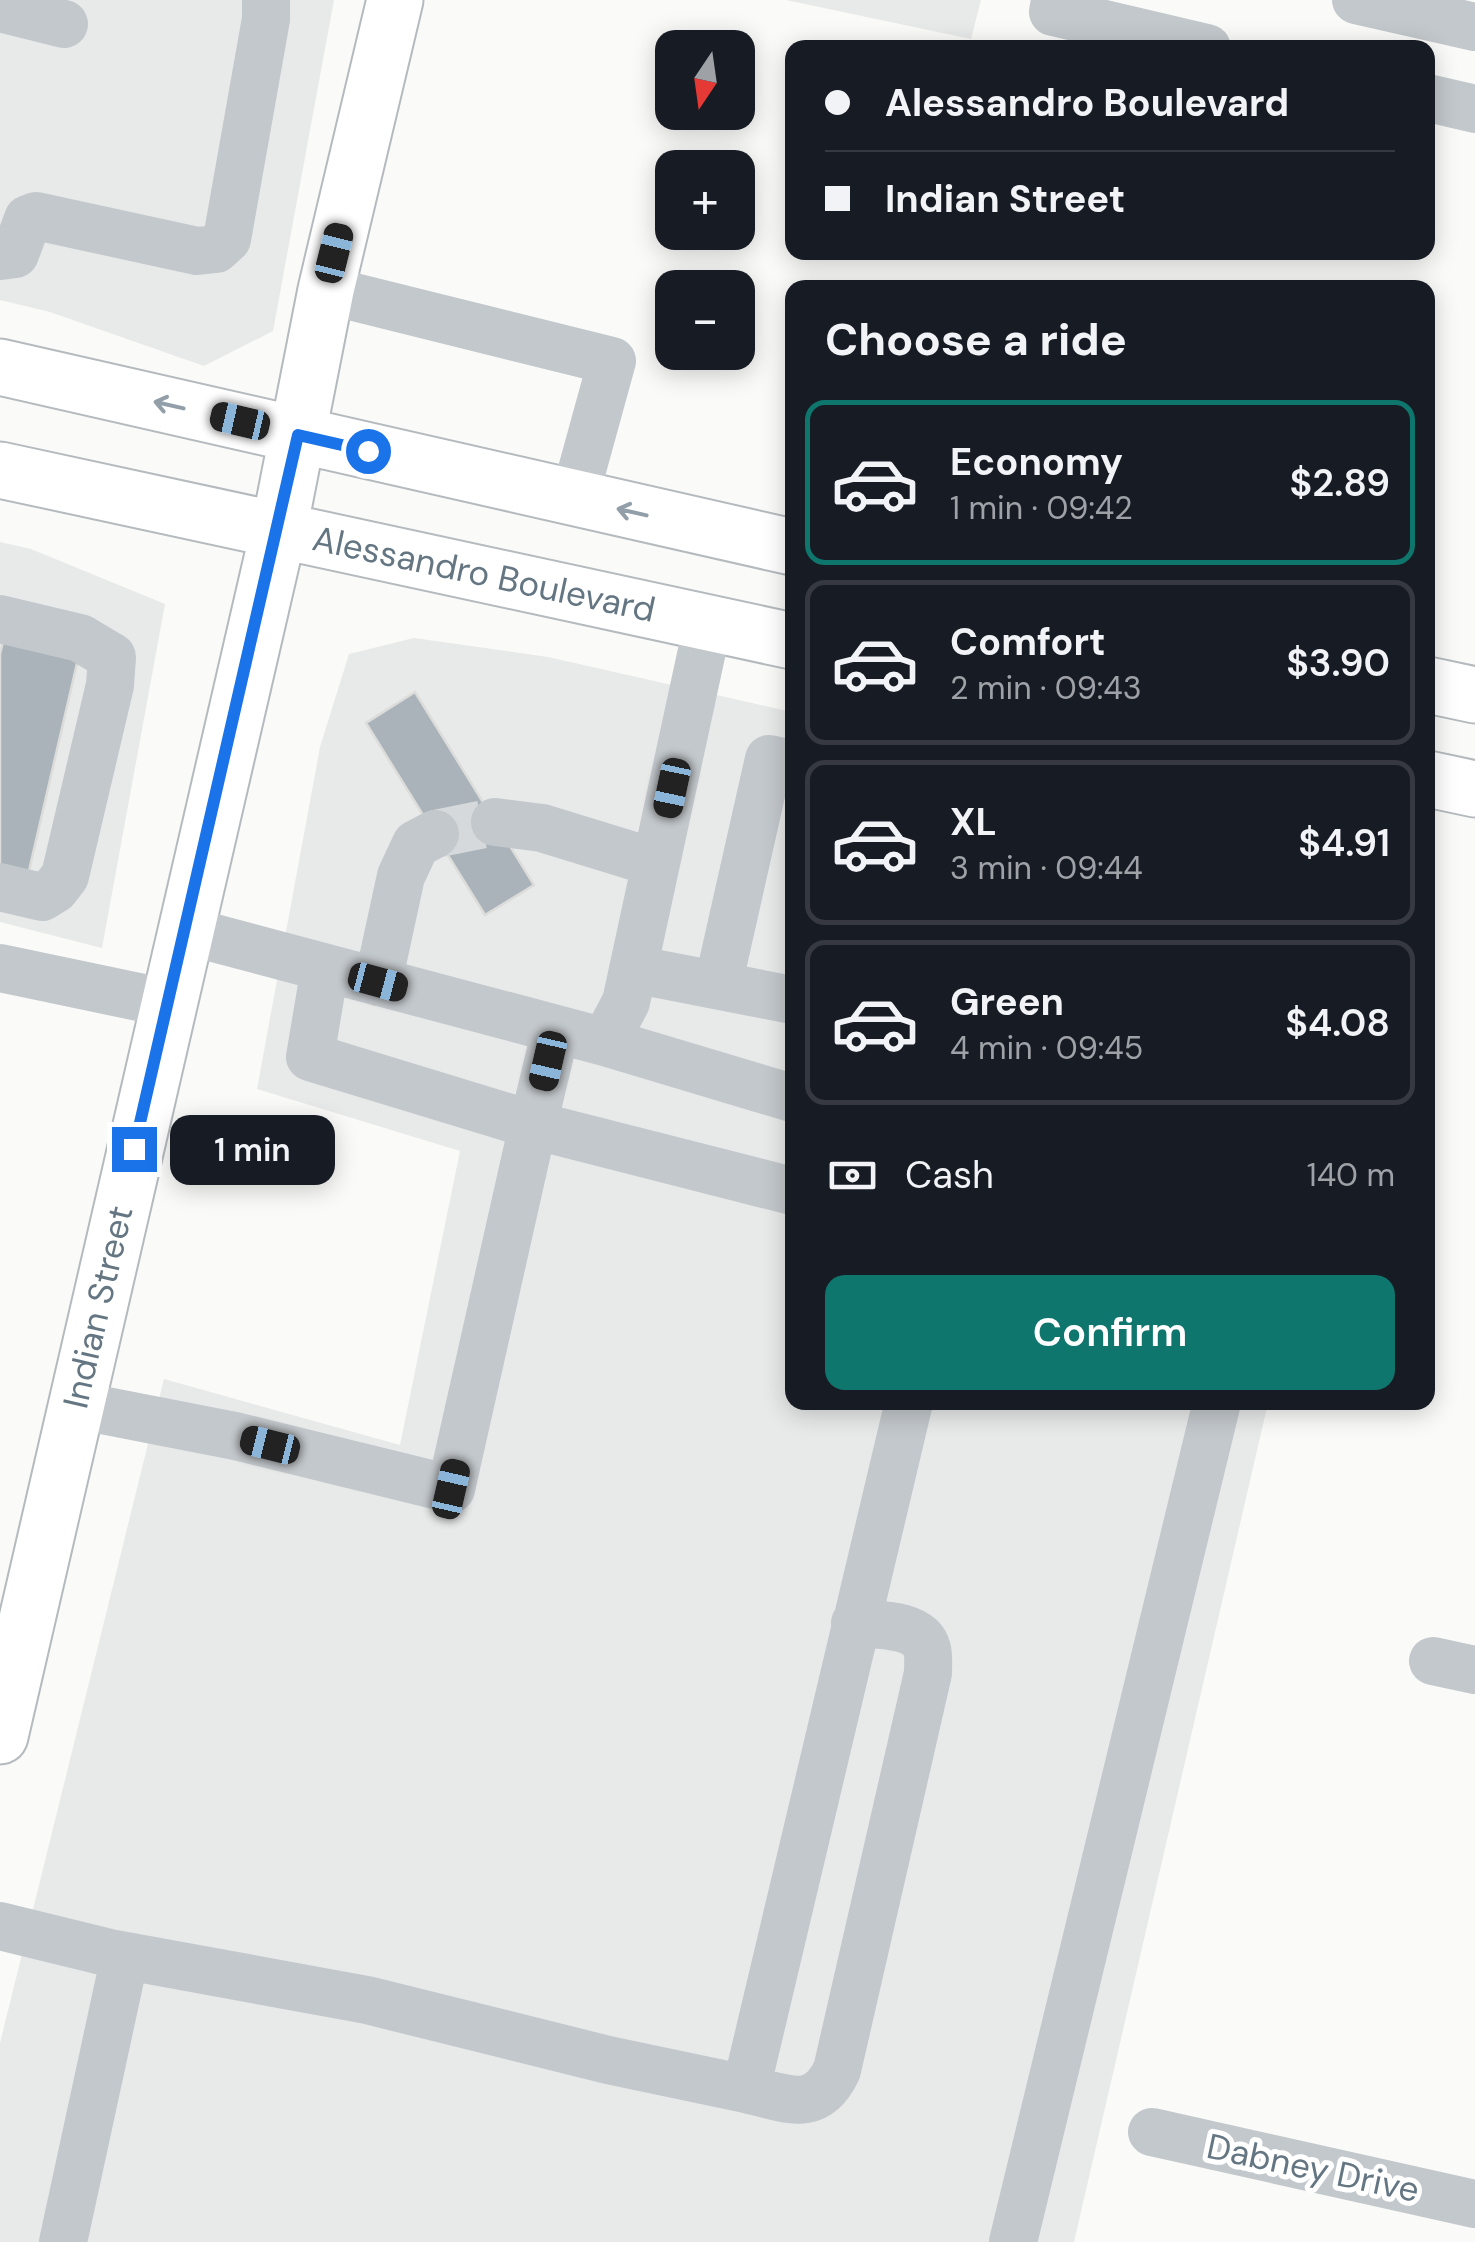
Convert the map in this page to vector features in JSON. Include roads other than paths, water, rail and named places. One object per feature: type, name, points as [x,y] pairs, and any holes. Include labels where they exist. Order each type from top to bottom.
[{"type":"main road","name":"Indian Street","points":[[4,1700],[278,529],[326,290],[395,0]]},
{"type":"main road","points":[[0,366],[785,545]]},
{"type":"main road","name":"Alessandro Boulevard","points":[[0,470],[785,640]]},
{"type":"main road","points":[[1435,687],[1475,696]]},
{"type":"main road","points":[[1435,780],[1475,789]]},
{"type":"street","points":[[0,256],[15,254],[28,219],[36,216],[197,251],[216,249],[227,240],[266,19],[266,0]]},
{"type":"street","points":[[1056,0],[1052,12],[1173,40]]},
{"type":"street","points":[[1356,0],[1475,27]]},
{"type":"street","points":[[0,8],[64,24]]},
{"type":"street","points":[[1435,100],[1475,109]]},
{"type":"street","points":[[326,290],[612,361],[574,498]]},
{"type":"street","points":[[0,619],[80,638],[112,657],[110,685],[65,876],[42,897],[0,887]]},
{"type":"street","points":[[605,1042],[626,1002],[708,623]]},
{"type":"street","points":[[718,985],[769,759],[785,762]]},
{"type":"street","points":[[495,822],[542,828],[656,862]]},
{"type":"street","points":[[378,982],[401,876],[416,844],[435,834]]},
{"type":"street","points":[[184,930],[605,1042],[785,1096]]},
{"type":"street","points":[[0,968],[167,1003]]},
{"type":"street","points":[[325,968],[310,1057],[534,1125],[785,1188]]},
{"type":"street","points":[[633,969],[785,999]]},
{"type":"street","points":[[76,1405],[235,1436],[451,1489],[556,1029]]},
{"type":"street","points":[[746,2089],[907,1410]]},
{"type":"street","points":[[1014,2242],[1215,1410]]},
{"type":"street","points":[[0,1926],[125,1956],[367,2000],[608,2060],[793,2100],[816,2098],[828,2089],[837,2070],[928,1673],[928,1650],[921,1637],[900,1628],[856,1623]]},
{"type":"street","points":[[64,2242],[125,1956]]},
{"type":"street","name":"Dabney Drive","points":[[1152,2132],[1475,2204]]},
{"type":"tunnel","points":[[435,834],[495,822]]}]
